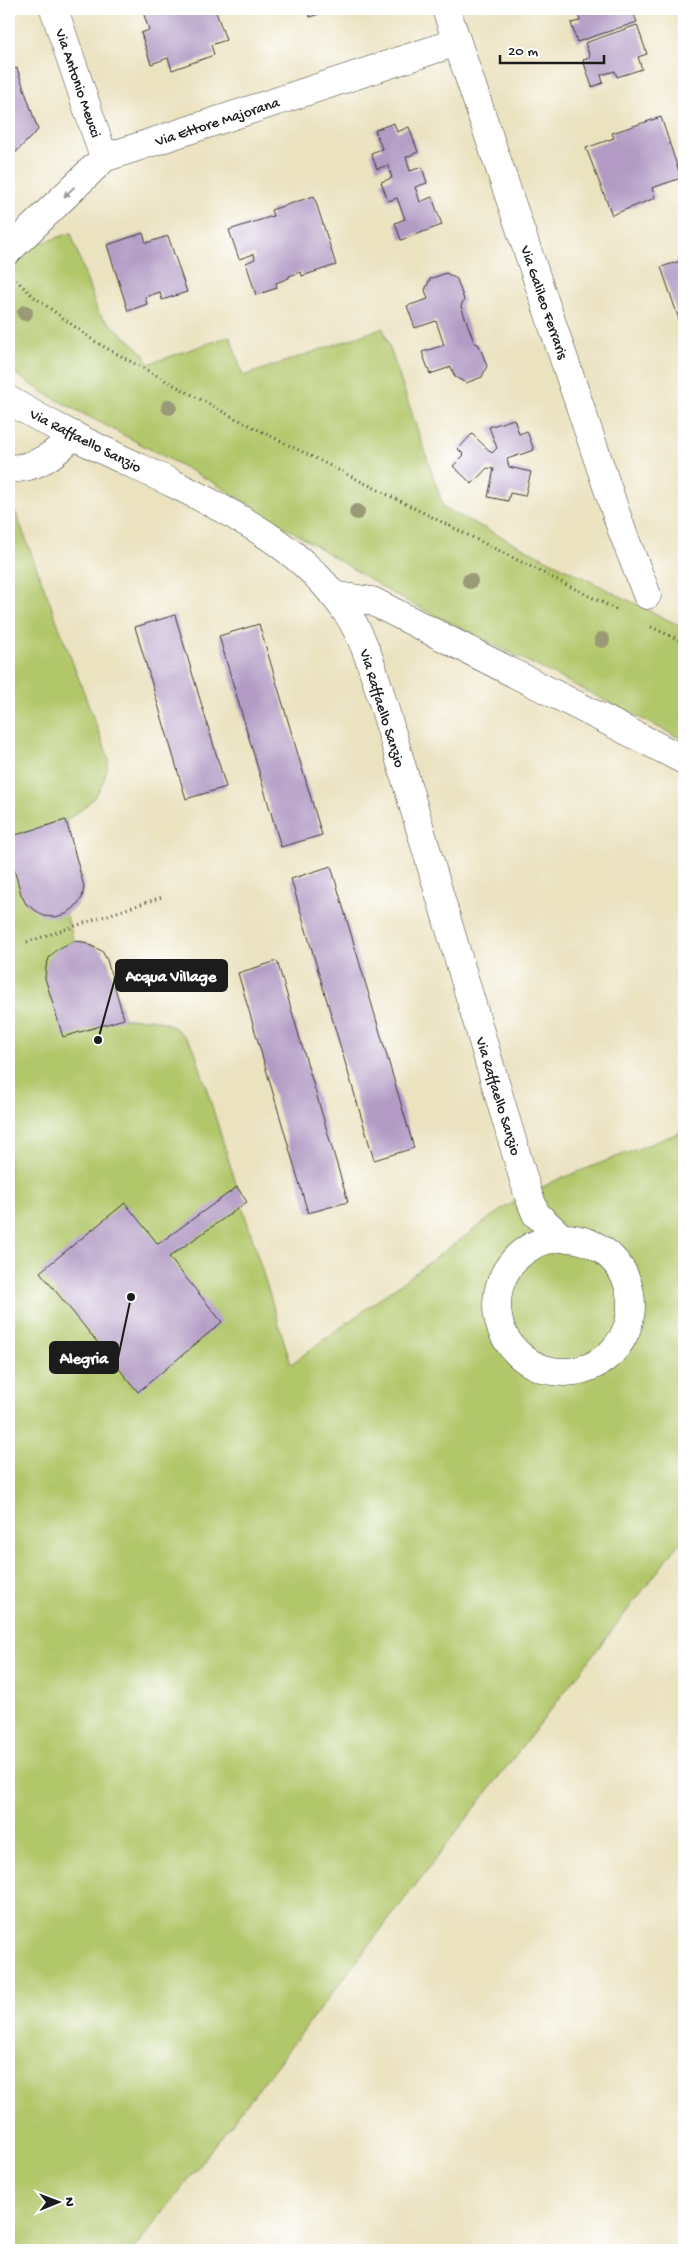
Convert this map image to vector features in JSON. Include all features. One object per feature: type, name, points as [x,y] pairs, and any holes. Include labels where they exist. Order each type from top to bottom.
[{"type":"street","name":"Via Antonio Meucci","points":[[54,9],[104,158]]},
{"type":"street","name":"Via Galileo Ferraris","points":[[446,9],[621,528],[647,595]]},
{"type":"street","name":"Via Ettore Majorana","points":[[9,250],[104,158],[457,42]]},
{"type":"street","name":"Via Raffaello Sanzio","points":[[9,400],[38,418],[199,496],[269,535],[290,550],[316,574],[350,617],[366,649],[378,686],[528,1194],[536,1214],[561,1237]]},
{"type":"street","points":[[9,469],[38,463],[57,452],[73,435]]},
{"type":"street","points":[[334,595],[372,602],[684,760]]},
{"type":"street","name":"Via Raffaello Sanzio","points":[[525,1250],[529,1218],[528,1194]]},
{"type":"street","points":[[561,1237],[580,1240],[598,1246],[613,1259],[624,1274],[631,1293],[632,1312],[627,1331],[617,1348],[603,1361],[586,1370],[567,1373],[548,1372],[530,1364],[515,1352],[504,1336],[498,1318],[497,1298],[511,1263],[525,1250],[542,1241],[561,1237]]},
{"type":"path","points":[[15,279],[33,296],[105,347],[229,415],[625,614]]},
{"type":"path","points":[[649,626],[684,642]]},
{"type":"path","points":[[27,942],[162,897]]},
{"type":"green space","points":[[71,233],[98,313],[144,353],[148,364],[230,336],[243,376],[383,328],[444,508],[684,628],[684,740],[395,595],[216,484],[48,395],[9,370],[9,252],[11,253]]},
{"type":"green space","points":[[9,508],[16,513],[109,759],[104,780],[96,795],[84,808],[66,820],[84,887],[78,902],[66,914],[74,941],[93,946],[107,960],[124,1019],[146,1019],[164,1022],[179,1031],[194,1048],[237,1187],[247,1202],[242,1205],[291,1364],[502,1209],[554,1181],[684,1131],[684,1537],[134,2250],[9,2250]]},
{"type":"building","points":[[142,9],[215,9],[226,40],[211,45],[214,55],[172,70],[168,58],[151,64],[141,33],[149,30]]},
{"type":"building","points":[[307,9],[334,9],[310,17]]},
{"type":"building","points":[[576,9],[632,9],[637,22],[577,42],[571,23],[580,21]]},
{"type":"building","points":[[637,25],[647,54],[638,57],[642,69],[617,77],[615,71],[601,75],[603,83],[592,87],[583,60],[590,57],[585,43]]},
{"type":"building","points":[[17,68],[38,130],[15,153],[9,156],[9,71]]},
{"type":"building","points":[[661,117],[681,178],[652,188],[655,198],[612,215],[586,148],[614,138],[612,133]]},
{"type":"building","points":[[394,123],[397,132],[409,127],[418,152],[406,157],[410,171],[422,167],[427,183],[415,187],[420,202],[432,197],[442,225],[401,240],[395,223],[405,219],[397,198],[388,201],[381,182],[392,178],[388,165],[377,169],[371,153],[382,149],[375,130]]},
{"type":"building","points":[[314,196],[336,265],[302,276],[301,272],[289,276],[289,278],[276,283],[277,288],[256,295],[246,263],[255,259],[254,254],[239,259],[229,230],[273,216],[271,210]]},
{"type":"building","points":[[143,233],[146,243],[168,236],[187,292],[162,300],[160,292],[145,297],[147,304],[128,311],[107,245]]},
{"type":"building","points":[[684,260],[684,334],[661,267]]},
{"type":"building","points":[[446,273],[457,279],[464,300],[461,306],[474,342],[479,345],[487,366],[482,377],[466,383],[455,377],[451,367],[430,374],[422,352],[444,345],[436,321],[415,328],[407,306],[428,299],[425,290],[430,279]]},
{"type":"building","points":[[514,419],[519,434],[527,431],[534,450],[507,459],[509,467],[531,472],[525,496],[510,493],[508,501],[488,497],[494,469],[487,468],[472,484],[453,466],[464,455],[458,449],[472,434],[492,453],[497,448],[489,427]]},
{"type":"building","points":[[175,615],[226,787],[186,799],[135,627]]},
{"type":"building","points":[[259,624],[322,835],[281,847],[219,636]]},
{"type":"building","points":[[66,820],[84,887],[82,898],[66,914],[55,917],[44,916],[26,904],[21,894],[9,851],[9,837]]},
{"type":"building","points":[[331,866],[414,1148],[374,1160],[291,879]]},
{"type":"building","points":[[74,941],[83,942],[102,951],[107,960],[124,1019],[63,1037],[45,978],[46,967],[49,958],[56,950]]},
{"type":"building","points":[[277,961],[348,1202],[308,1213],[238,973]]},
{"type":"building","points":[[237,1187],[247,1202],[169,1257],[222,1322],[138,1392],[40,1272],[125,1203],[158,1244]]},
{"type":"place","name":"Acqua Village","points":[[98,1040]]},
{"type":"place","name":"Alegria","points":[[131,1297]]}]
